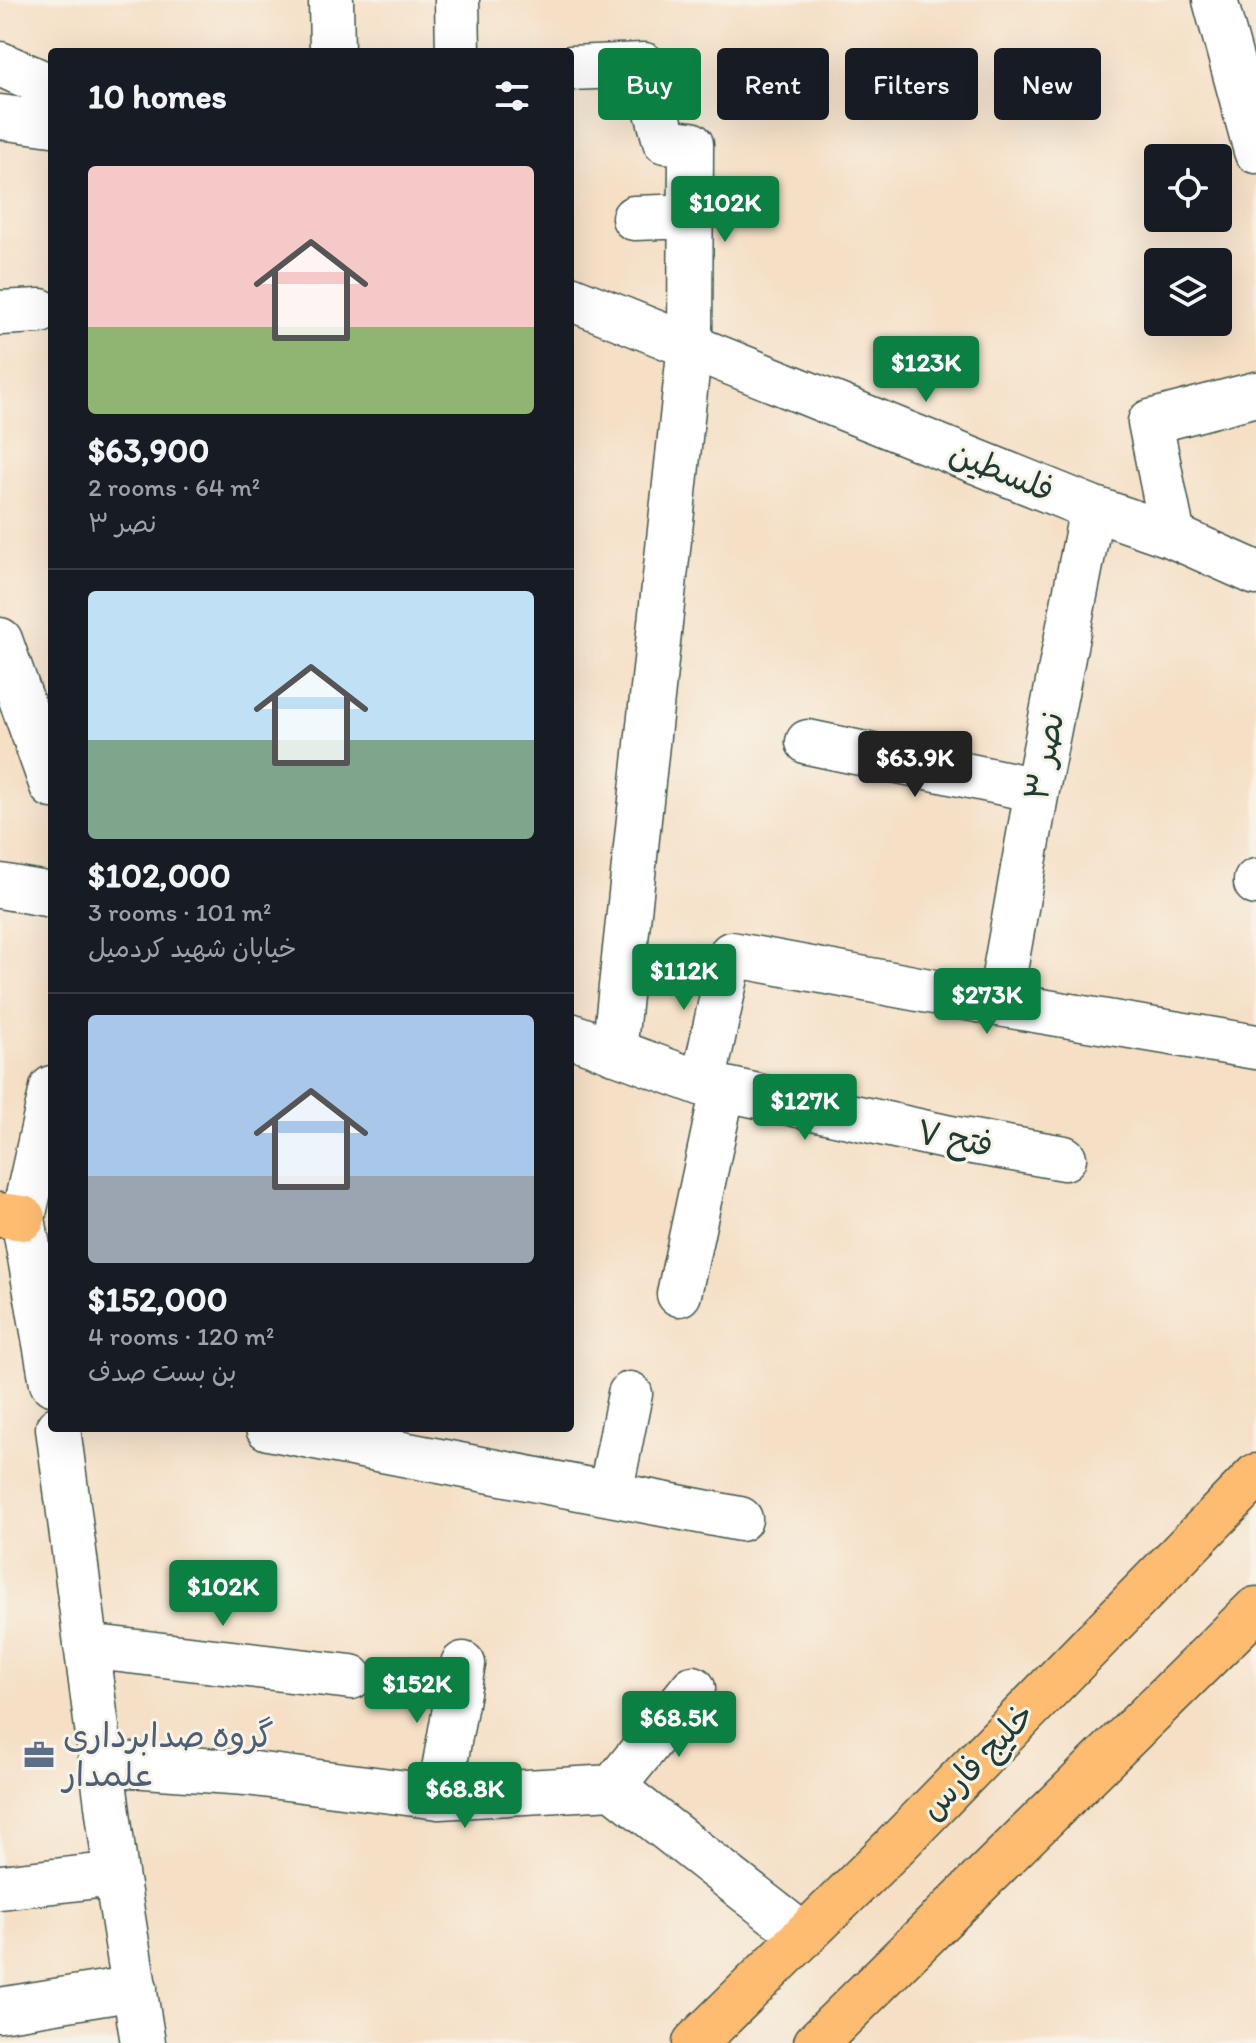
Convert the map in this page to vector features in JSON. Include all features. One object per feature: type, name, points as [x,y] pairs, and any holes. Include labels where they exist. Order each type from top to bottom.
[{"type":"highway","name":"خلیج فارس","points":[[695,2043],[1256,1476]]},
{"type":"highway","points":[[816,2043],[1256,1609]]},
{"type":"street","points":[[331,0],[332,48]]},
{"type":"street","points":[[457,0],[458,48]]},
{"type":"street","points":[[1215,0],[1256,151]]},
{"type":"street","points":[[0,64],[48,85]]},
{"type":"street","points":[[574,68],[644,65],[665,141],[691,144],[690,344],[614,1052]]},
{"type":"street","points":[[0,117],[48,123]]},
{"type":"street","points":[[634,218],[691,216]]},
{"type":"street","name":"فلسطین","points":[[574,300],[1092,508],[1173,536],[1256,573]]},
{"type":"street","points":[[1173,536],[1150,422],[1256,394]]},
{"type":"street","name":"نصر ۳","points":[[999,1004],[1092,508]]},
{"type":"street","points":[[0,640],[48,775]]},
{"type":"street","points":[[808,742],[1037,790]]},
{"type":"street","points":[[0,886],[48,894]]},
{"type":"street","points":[[679,1294],[731,954],[999,1004],[1256,1047]]},
{"type":"street","name":"فتح ۷","points":[[574,1037],[713,1087],[950,1138],[1064,1158]]},
{"type":"street","points":[[48,1101],[12,1216],[48,1366]]},
{"type":"street","points":[[610,1494],[630,1394]]},
{"type":"street","points":[[59,1432],[116,1874],[143,2043]]},
{"type":"street","points":[[309,1432],[381,1439],[610,1494],[740,1519]]},
{"type":"street","points":[[86,1646],[351,1677]]},
{"type":"street","points":[[439,1797],[463,1664]]},
{"type":"street","points":[[613,1787],[693,1688]]},
{"type":"street","points":[[102,1763],[246,1773],[439,1797],[613,1787],[804,1936]]},
{"type":"street","points":[[0,1887],[116,1874]]},
{"type":"street","points":[[0,2010],[135,1988]]},
{"type":"place","name":"گروه صدابرداری علمدار","points":[[39,1755]]}]
